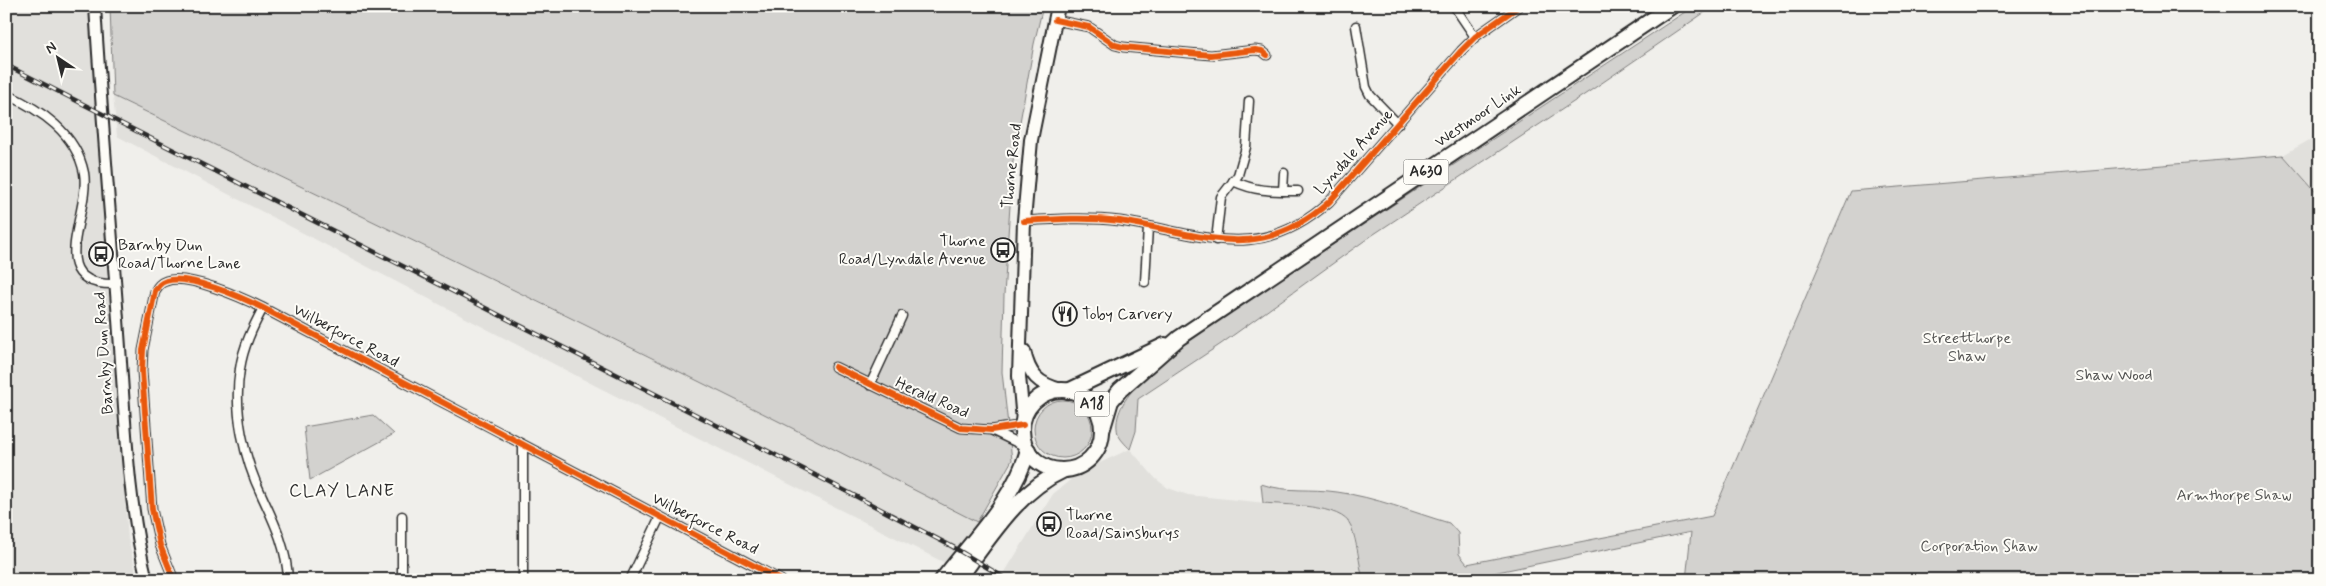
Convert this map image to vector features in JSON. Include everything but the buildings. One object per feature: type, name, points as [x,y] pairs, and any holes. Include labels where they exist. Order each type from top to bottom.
[{"type":"highway","name":"Westmoor Link","points":[[1102,431],[1111,401],[1120,390],[1179,338],[1672,6]]},
{"type":"highway","name":"Westmoor Link","points":[[1065,391],[1179,338]]},
{"type":"highway","name":"A18","points":[[942,580],[1010,494],[1022,470],[1027,449],[1022,435],[1023,423],[1032,404],[1042,396],[1065,391],[1085,397],[1098,413],[1102,431],[1101,440],[1093,455],[1083,464],[1064,470],[1047,479],[1018,502],[958,580]]},
{"type":"highway","points":[[1027,449],[1043,465],[1064,470]]},
{"type":"main road","name":"Thorne Road","points":[[1020,332],[1024,221],[1031,140],[1058,6]]},
{"type":"main road","name":"A18","points":[[1020,332],[1028,366],[1032,374],[1049,387],[1065,391]]},
{"type":"main road","name":"A18","points":[[1020,332],[1019,376],[1023,423]]},
{"type":"street","name":"Barnby Dun Road","points":[[95,6],[124,417],[137,541],[147,580]]},
{"type":"street","points":[[1454,6],[1475,37]]},
{"type":"street","name":"Lyndale Avenue","points":[[1024,221],[1099,219],[1230,241],[1275,234],[1303,221],[1329,202],[1461,51],[1475,37],[1519,6]]},
{"type":"street","points":[[1055,20],[1089,27],[1115,45],[1123,47],[1211,55],[1262,50],[1267,55]]},
{"type":"street","points":[[1356,26],[1366,87],[1370,95],[1398,124]]},
{"type":"street","points":[[6,94],[36,110],[54,123],[69,139],[78,155],[85,184],[84,203],[75,240],[74,258],[77,272],[93,284],[114,284]]},
{"type":"street","points":[[1216,240],[1218,204],[1224,190],[1238,174],[1246,147],[1249,101]]},
{"type":"street","points":[[1283,191],[1284,173]]},
{"type":"street","points":[[1233,181],[1251,189],[1298,191]]},
{"type":"street","points":[[1145,282],[1148,227]]},
{"type":"street","name":"Wilberforce Road","points":[[174,580],[160,545],[152,509],[142,371],[143,350],[155,291],[164,281],[178,280],[232,293],[781,580]]},
{"type":"street","points":[[262,308],[249,336],[240,369],[240,421],[254,476],[283,543],[288,580]]},
{"type":"street","points":[[870,385],[902,316]]},
{"type":"street","name":"Herald Road","points":[[834,367],[961,428],[991,430],[1023,423]]},
{"type":"street","name":"Herald Road","points":[[991,430],[1027,449]]},
{"type":"street","points":[[523,445],[523,580]]},
{"type":"street","points":[[402,516],[402,580]]},
{"type":"street","points":[[630,580],[660,517]]},
{"type":"shaded area","points":[[6,6],[89,6],[128,539],[138,580],[6,580]]},
{"type":"shaded area","points":[[113,96],[324,197],[827,445],[977,522],[949,565],[596,386],[117,136]]},
{"type":"shaded area","points":[[2320,134],[2320,197],[2283,155]]},
{"type":"shaded area","points":[[1130,449],[1156,479],[1168,488],[1188,495],[1326,509],[1343,514],[1351,525],[1363,580],[1000,580],[1053,494],[1080,472]]},
{"type":"green space","points":[[110,6],[1043,6],[1034,44],[1013,161],[1004,295],[1002,372],[1012,460],[977,522],[546,306],[113,96]]},
{"type":"green space","points":[[1694,6],[1714,6],[1593,89],[1371,236],[1221,344],[1138,399],[1136,431],[1130,449],[1122,440],[1118,434],[1117,421],[1121,407],[1129,394],[1152,370],[1187,341]]},
{"type":"green space","name":"Shaw Wood","points":[[2283,155],[2320,197],[2320,580],[1686,580],[1691,532],[1459,580],[1363,580],[1353,532],[1345,519],[1336,513],[1312,507],[1263,503],[1261,484],[1280,488],[1351,494],[1393,505],[1449,523],[1458,533],[1459,554],[1467,564],[1712,516],[1851,191]]},
{"type":"green space","points":[[1063,400],[1074,402],[1084,408],[1090,418],[1092,429],[1090,440],[1084,450],[1074,456],[1063,458],[1052,456],[1042,450],[1036,440],[1034,429],[1036,418],[1042,408],[1052,402]]},
{"type":"green space","points":[[373,415],[394,434],[310,480],[304,427]]},
{"type":"railway","points":[[6,65],[815,475],[953,547],[1008,580]]},
{"type":"cycle path","points":[[1024,221],[1072,219],[1120,221],[1228,240],[1253,239],[1278,234],[1303,222],[1329,202],[1461,51],[1475,37],[1519,6]]},
{"type":"cycle path","points":[[1055,20],[1089,27],[1115,45],[1123,47],[1211,55],[1255,50],[1262,51],[1267,55]]},
{"type":"cycle path","points":[[174,580],[160,545],[152,509],[142,371],[143,350],[155,291],[162,283],[175,279],[201,283],[263,308],[781,580]]},
{"type":"cycle path","points":[[835,367],[961,428],[991,430],[1023,425]]},
{"type":"place","name":"Thorne Road/Lyndale Avenue","points":[[1003,250]]},
{"type":"place","name":"Barnby Dun Road/Thorne Lane","points":[[101,254]]},
{"type":"place","name":"Toby Carvery","points":[[1065,314]]},
{"type":"place","name":"Thorne Road/Sainsburys","points":[[1049,524]]},
{"type":"district","name":"CLAY LANE","points":[[342,491]]},
{"type":"park label","name":"Streetthorpe Shaw","points":[[1967,347]]},
{"type":"park label","name":"Armthorpe Shaw","points":[[2234,495]]},
{"type":"park label","name":"Corporation Shaw","points":[[1979,546]]}]
